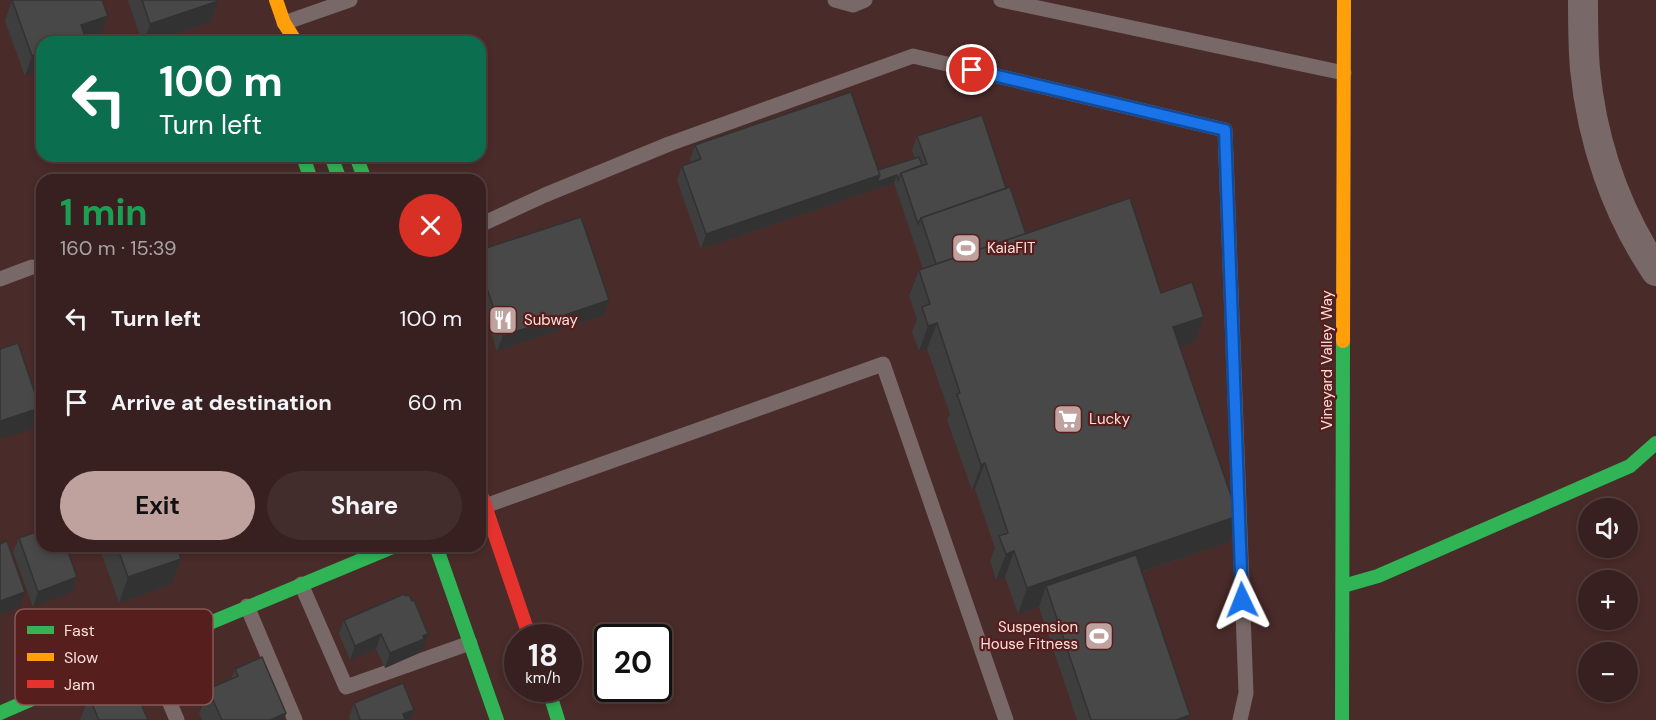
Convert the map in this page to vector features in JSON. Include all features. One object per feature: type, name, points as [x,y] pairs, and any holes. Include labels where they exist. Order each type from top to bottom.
[{"type":"street","points":[[276,0],[284,23],[292,36]]},
{"type":"street","name":"Vineyard Valley Way","points":[[1342,720],[1344,0]]},
{"type":"street","points":[[1584,0],[1585,68],[1592,118],[1606,170],[1642,250],[1656,271]]},
{"type":"street","points":[[284,23],[285,36]]},
{"type":"street","points":[[1343,586],[1378,576],[1630,466],[1656,443]]},
{"type":"street","points":[[486,513],[525,624]]},
{"type":"street","points":[[213,621],[380,552]]},
{"type":"street","points":[[438,552],[497,720]]},
{"type":"street","points":[[552,702],[558,720]]},
{"type":"street","points":[[0,713],[18,705]]},
{"type":"lane","points":[[284,23],[350,0]]},
{"type":"lane","points":[[835,0],[853,5],[865,0]]},
{"type":"lane","points":[[1001,0],[1344,73]]},
{"type":"lane","points":[[486,222],[545,195],[669,144],[913,56],[1225,130],[1246,693],[1240,720]]},
{"type":"lane","points":[[0,279],[32,267]]},
{"type":"lane","points":[[486,504],[883,364],[1006,720]]},
{"type":"lane","points":[[301,584],[346,687],[470,643]]},
{"type":"lane","points":[[248,606],[295,720]]},
{"type":"lane","points":[[171,705],[177,720]]},
{"type":"building","points":[[12,0],[102,0],[108,16],[81,25],[85,36],[36,36],[36,54],[32,56]]},
{"type":"building","points":[[142,0],[218,0],[218,1],[150,24]]},
{"type":"building","points":[[851,92],[880,175],[706,234],[682,166],[701,159],[695,145]]},
{"type":"building","points":[[982,115],[1006,188],[921,218],[918,224],[901,173],[927,164],[917,136]]},
{"type":"building","points":[[919,157],[922,165],[901,173],[898,180],[897,175],[877,182],[880,175],[878,170]]},
{"type":"building","points":[[1010,187],[1026,234],[936,264],[921,218]]},
{"type":"building","name":"Lucky","points":[[1130,198],[1161,293],[1192,282],[1204,317],[1173,327],[1238,516],[1027,588],[1014,551],[1006,554],[999,536],[1008,533],[985,463],[981,465],[957,394],[960,393],[937,323],[928,326],[922,307],[930,304],[919,270]]},
{"type":"building","points":[[581,217],[609,300],[503,336],[486,286],[486,248]]},
{"type":"building","points":[[18,343],[36,396],[36,409],[0,421],[0,349]]},
{"type":"building","points":[[36,532],[36,552],[68,552],[77,577],[38,592],[19,538]]},
{"type":"building","points":[[7,541],[25,592],[0,601],[0,544]]},
{"type":"building","points":[[119,552],[179,552],[181,559],[128,577]]},
{"type":"building","points":[[1136,555],[1190,715],[1176,720],[1091,720],[1046,586]]},
{"type":"building","points":[[404,594],[409,595],[412,601],[414,600],[428,634],[423,636],[424,639],[390,653],[381,634],[355,646],[344,620]]},
{"type":"building","points":[[262,657],[286,713],[270,720],[222,720],[213,700],[213,687],[238,676],[235,669]]},
{"type":"building","points":[[403,683],[414,710],[403,714],[405,720],[359,720],[354,703]]},
{"type":"building","points":[[92,705],[141,705],[148,720],[99,720]]},
{"type":"traffic: fast","points":[[305,162],[309,174]]},
{"type":"traffic: fast","points":[[333,162],[338,174]]},
{"type":"traffic: fast","points":[[358,162],[363,174]]},
{"type":"traffic: fast","points":[[1342,720],[1343,341]]},
{"type":"traffic: fast","points":[[1343,586],[1378,576],[1630,466],[1656,443]]},
{"type":"traffic: fast","points":[[213,622],[381,552]]},
{"type":"traffic: fast","points":[[438,552],[497,720]]},
{"type":"traffic: fast","points":[[552,702],[558,720]]},
{"type":"traffic: fast","points":[[0,713],[18,705]]},
{"type":"traffic: slow","points":[[276,0],[284,23],[292,36]]},
{"type":"traffic: slow","points":[[1343,341],[1344,0]]},
{"type":"traffic: jam","points":[[486,509],[525,624]]},
{"type":"place","name":"KaiaFIT","points":[[966,248]]},
{"type":"place","name":"Subway","points":[[503,320]]},
{"type":"place","name":"Lucky","points":[[1068,419]]},
{"type":"place","name":"Suspension House Fitness","points":[[1099,636]]},
{"type":"route","points":[[972,70],[1225,130],[1242,600]]}]
